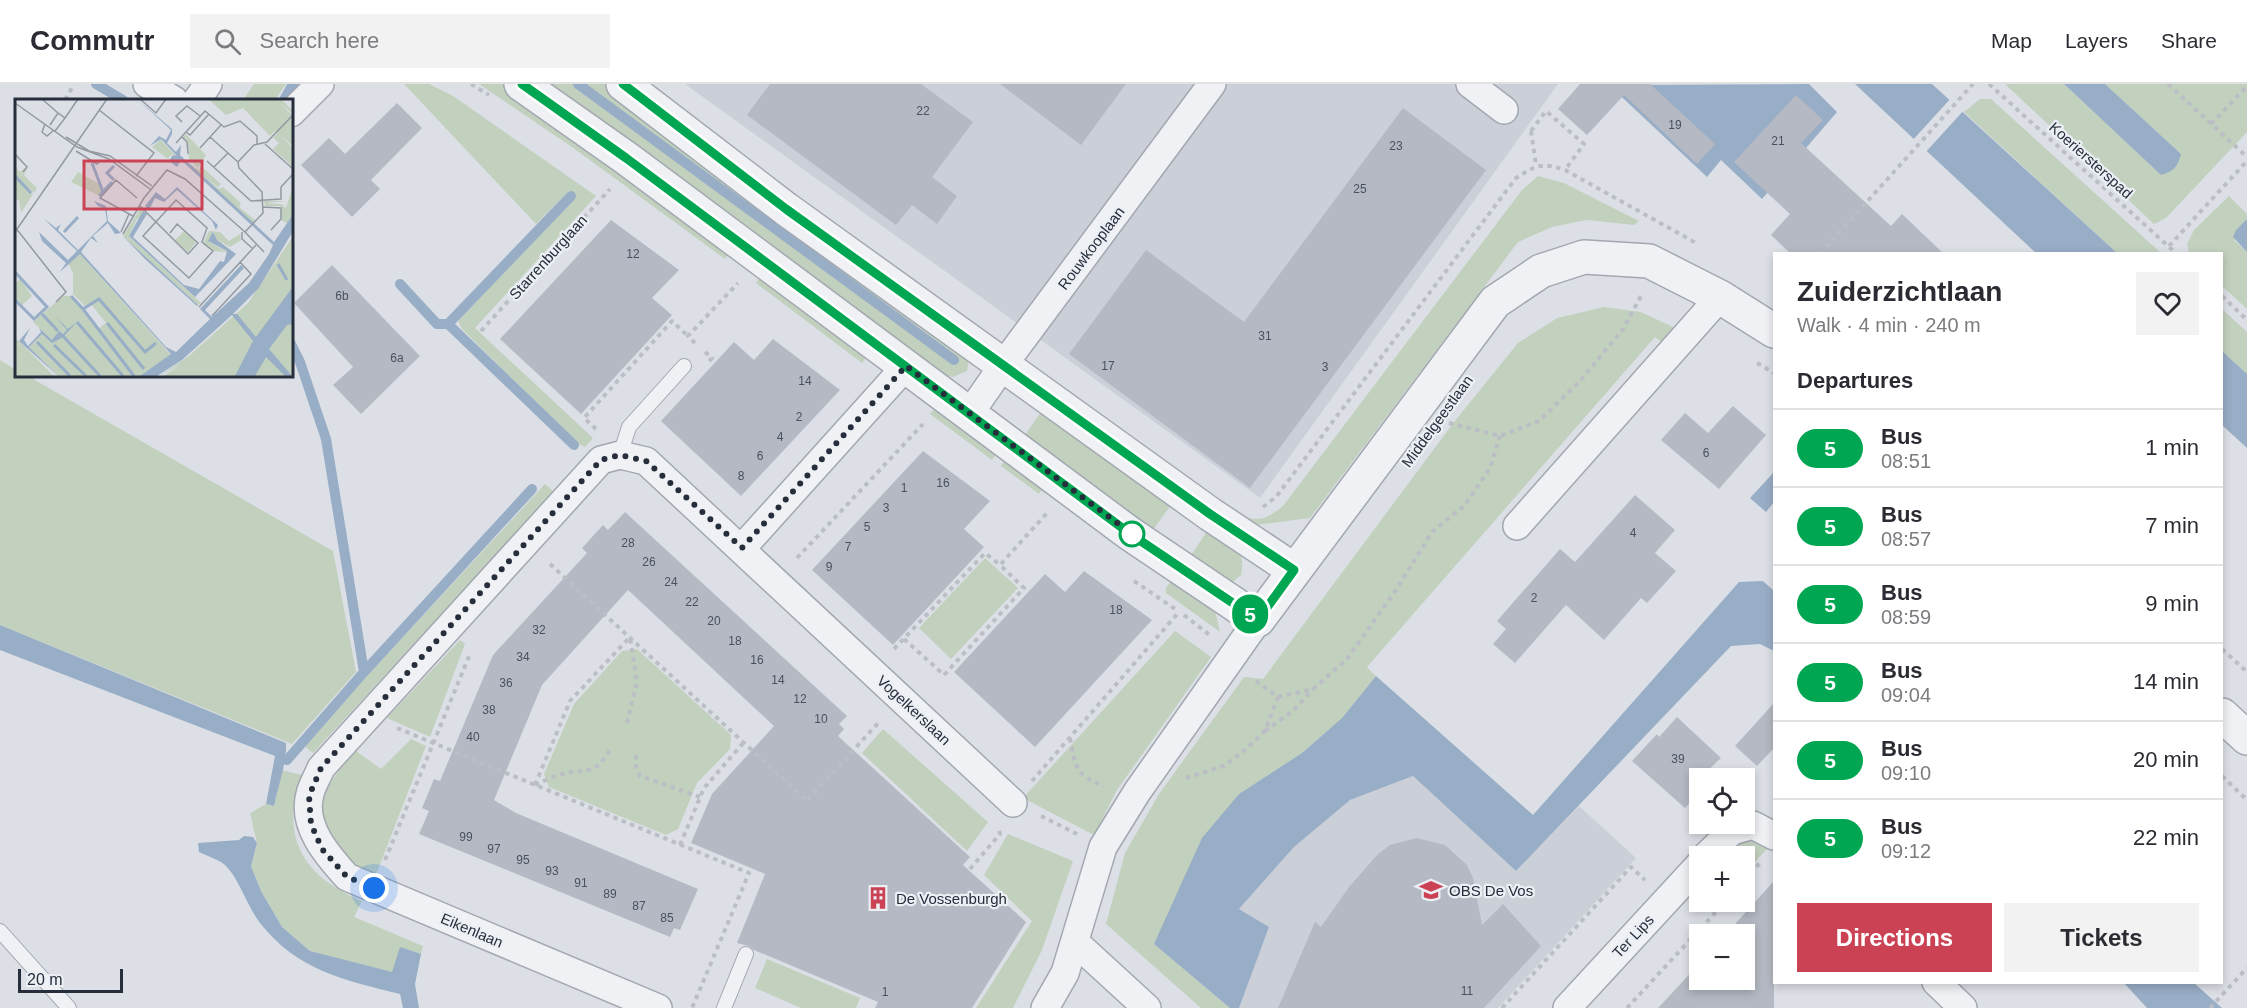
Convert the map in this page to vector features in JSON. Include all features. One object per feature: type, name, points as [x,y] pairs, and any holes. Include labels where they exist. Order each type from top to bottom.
[{"type":"street","points":[[147,84],[172,99]]},
{"type":"street","points":[[198,99],[208,84]]},
{"type":"street","points":[[292,112],[320,84]]},
{"type":"street","points":[[521,84],[626,158],[1129,533],[1258,620],[1137,792],[1103,847],[1065,973],[1045,1008]]},
{"type":"street","points":[[623,84],[786,209],[1210,514],[1294,570]]},
{"type":"street","name":"Rouwkooplaan","points":[[970,413],[1212,84]]},
{"type":"street","points":[[1470,84],[1504,110]]},
{"type":"street","name":"Middelgeestlaan","points":[[1258,620],[1496,302],[1541,271],[1584,257],[1649,261],[1720,297],[1773,330]]},
{"type":"street","points":[[1517,526],[1720,297]]},
{"type":"street","points":[[742,548],[906,366]]},
{"type":"street","points":[[369,716],[601,460],[620,455]]},
{"type":"street","name":"Vogelkerslaan","points":[[620,455],[646,461],[1013,802]]},
{"type":"street","name":"Eikenlaan","points":[[369,716],[321,768],[309,796],[311,824],[322,849],[347,877],[658,1008]]},
{"type":"street","points":[[2223,716],[2247,738]]},
{"type":"street","points":[[1716,846],[1732,831],[1753,825],[1773,835]]},
{"type":"street","name":"Ter Lips","points":[[1567,1008],[1689,876]]},
{"type":"street","points":[[1076,942],[1147,1008]]},
{"type":"street","points":[[1938,984],[1963,1008]]},
{"type":"lane","points":[[620,455],[629,427],[684,366]]},
{"type":"lane","points":[[0,931],[69,1008]]},
{"type":"lane","points":[[724,1008],[746,954]]},
{"type":"path","points":[[1822,252],[1973,84]]},
{"type":"path","name":"Koeriersterspad","points":[[1989,84],[2175,252]]},
{"type":"path","points":[[2168,84],[2247,159],[2169,246]]},
{"type":"path","points":[[2211,124],[2247,87]]},
{"type":"path","points":[[1531,131],[1546,111],[1584,144],[1565,170]]},
{"type":"path","name":"Starrenburglaan","points":[[481,331],[614,184]]},
{"type":"path","points":[[1447,423],[1500,436],[1539,421],[1573,388],[1623,329],[1641,297],[1649,261]]},
{"type":"path","points":[[696,344],[688,336],[741,280]]},
{"type":"path","points":[[1632,296],[1641,297],[1683,314],[1697,323]]},
{"type":"path","points":[[2223,297],[2247,320]]},
{"type":"path","points":[[684,366],[695,376],[712,358],[704,351]]},
{"type":"path","points":[[1753,361],[1773,372]]},
{"type":"path","points":[[777,581],[928,419]]},
{"type":"path","points":[[1070,737],[1075,766],[1085,778],[1102,786],[1137,792],[1224,766],[1265,731],[1293,711],[1313,689],[1347,659],[1396,590],[1432,532],[1465,505],[1490,468],[1500,436]]},
{"type":"path","points":[[1000,565],[1069,487]]},
{"type":"path","points":[[872,671],[985,553],[1024,588],[944,675],[904,639]]},
{"type":"path","points":[[542,571],[557,555]]},
{"type":"path","points":[[550,563],[745,741],[807,801],[881,720]]},
{"type":"path","points":[[1150,595],[1179,612],[1248,675],[1278,697],[1313,689]]},
{"type":"path","points":[[970,869],[1000,834],[995,822],[1179,612]]},
{"type":"path","points":[[627,723],[637,682],[630,637]]},
{"type":"path","points":[[535,785],[570,701],[630,637]]},
{"type":"path","points":[[374,888],[474,645]]},
{"type":"path","points":[[2223,650],[2247,672]]},
{"type":"path","points":[[1265,731],[1278,697]]},
{"type":"path","points":[[872,712],[890,728]]},
{"type":"path","points":[[369,716],[749,873],[692,1008]]},
{"type":"path","points":[[680,845],[704,788],[745,741]]},
{"type":"path","points":[[535,785],[564,774],[582,773],[597,766],[611,748]]},
{"type":"path","points":[[636,755],[636,766],[640,776],[700,797]]},
{"type":"path","points":[[2223,777],[2247,800]]},
{"type":"path","points":[[1013,802],[1103,847]]},
{"type":"path","points":[[1502,1008],[1631,867],[1667,900]]},
{"type":"path","points":[[1627,1008],[1716,912]]},
{"type":"path","points":[[2210,1008],[2247,968]]},
{"type":"shaded area","points":[[685,84],[1558,84],[1260,498]]},
{"type":"shaded area","name":"OBS De Vos","points":[[1413,776],[1516,871],[1579,806],[1636,858],[1498,1008],[1239,1008],[1269,927],[1239,909],[1294,847],[1350,800]]},
{"type":"green space","points":[[254,84],[286,84],[276,99],[244,99]]},
{"type":"green space","points":[[404,84],[429,84],[453,96],[596,196],[475,328],[593,438],[585,447],[577,443],[462,329],[458,321],[576,196],[569,191],[536,224]]},
{"type":"green space","points":[[479,84],[505,84],[537,104],[732,249],[725,259],[572,147]]},
{"type":"green space","points":[[542,84],[612,84],[969,359],[967,371],[953,377],[937,375]]},
{"type":"green space","points":[[2005,84],[2064,84],[2161,175],[2181,154],[2105,84],[2247,84],[2247,132],[2166,218],[2154,224]]},
{"type":"green space","points":[[1980,99],[1991,99],[2160,252],[2116,252],[1964,112]]},
{"type":"green space","points":[[1538,176],[1564,183],[1639,221],[1634,225],[1587,220],[1552,227],[1518,242],[1310,518],[1256,525],[1238,515],[1252,519],[1262,518],[1283,506],[1522,190]]},
{"type":"green space","points":[[2229,196],[2247,214],[2247,219],[2234,240],[2247,252],[2247,309],[2223,287],[2223,252],[2189,252],[2187,244],[2194,230]]},
{"type":"green space","points":[[764,272],[871,352],[862,363],[756,283]]},
{"type":"green space","points":[[1604,307],[1641,312],[1675,328],[1663,343],[1655,337],[1367,667],[1376,676],[1342,718],[1302,753],[1239,794],[1154,944],[1230,1008],[1201,1008],[1106,924],[1125,853],[1159,794],[1244,677],[1263,679],[1454,422],[1518,343],[1557,318]]},
{"type":"green space","points":[[2223,310],[2247,332],[2247,374],[2223,352]]},
{"type":"green space","points":[[0,360],[15,369],[15,376],[28,376],[333,551],[356,672],[292,744],[0,625]]},
{"type":"green space","points":[[940,402],[1001,447],[992,460],[930,414]]},
{"type":"green space","points":[[1046,405],[1174,501],[1150,534],[1022,439]]},
{"type":"green space","points":[[1009,453],[1047,482],[1039,494],[1001,466]]},
{"type":"green space","points":[[545,484],[554,492],[313,753],[303,745]]},
{"type":"green space","points":[[1210,527],[1230,541],[1242,558],[1241,575],[1230,584],[1187,561]]},
{"type":"green space","points":[[985,558],[1018,588],[951,659],[919,628]]},
{"type":"green space","points":[[1174,577],[1214,606],[1220,632],[1166,593],[1166,588]]},
{"type":"green space","points":[[1175,631],[1211,657],[1117,790],[1094,835],[1023,798]]},
{"type":"green space","points":[[460,640],[465,644],[430,737],[387,718]]},
{"type":"green space","points":[[637,649],[731,735],[730,749],[697,783],[678,829],[666,835],[549,787],[544,774],[574,704],[622,651]]},
{"type":"green space","points":[[883,729],[988,822],[967,851],[862,753]]},
{"type":"green space","points":[[411,739],[426,746],[375,877],[351,861],[328,835],[322,823],[323,798],[328,786],[356,751],[381,769]]},
{"type":"green space","points":[[281,770],[302,775],[293,818],[295,836],[301,852],[311,867],[324,880],[362,901],[354,917],[423,946],[421,954],[400,948],[392,973],[310,951],[282,927],[261,891],[251,866],[257,843],[250,813],[266,804],[274,806]]},
{"type":"green space","points":[[1008,834],[1073,861],[1042,950],[1013,1008],[976,1008],[1032,921],[984,875]]},
{"type":"green space","points":[[1750,841],[1769,847],[1755,862],[1755,846],[1738,846]]},
{"type":"green space","points":[[767,959],[860,998],[856,1008],[801,1008],[755,988]]},
{"type":"water","points":[[1809,84],[1837,112],[1762,199],[1721,160],[1707,177],[1609,85]]},
{"type":"water","points":[[1855,84],[1932,84],[2116,252],[2035,252]]},
{"type":"water","points":[[2064,84],[2105,84],[2181,154],[2176,166],[2161,175]]},
{"type":"water","points":[[2247,219],[2247,252],[2233,237],[2236,230]]},
{"type":"water","points":[[2223,352],[2247,374],[2247,448],[2223,426]]},
{"type":"water","points":[[1773,473],[1773,503],[1766,512],[1750,498]]},
{"type":"water","points":[[1763,581],[1773,590],[1773,650],[1760,644],[1731,646],[1516,871],[1413,776],[1350,800],[1294,847],[1239,909],[1269,927],[1239,1008],[1230,1008],[1154,944],[1202,838],[1239,794],[1302,753],[1342,718],[1376,676],[1533,815],[1739,582]]},
{"type":"water","points":[[0,625],[286,743],[284,767],[274,806],[266,804],[275,756],[0,650]]},
{"type":"water","points":[[244,836],[253,837],[257,843],[251,866],[261,891],[282,927],[310,951],[392,972],[400,947],[421,954],[415,984],[419,1008],[403,1008],[400,994],[341,978],[306,963],[275,939],[255,916],[227,867],[218,860],[199,852],[198,843],[239,840]]},
{"type":"water","points":[[2125,984],[2195,984],[2222,1008],[2147,1008]]},
{"type":"pier","points":[[1952,97],[1965,109],[1924,154],[1911,142]]},
{"type":"building","points":[[770,84],[921,84],[973,122],[932,177],[957,196],[937,224],[912,205],[896,225],[747,115]]},
{"type":"building","points":[[1000,84],[1126,84],[1081,145]]},
{"type":"building","points":[[1580,84],[1650,84],[1715,144],[1697,164],[1624,95],[1587,135],[1558,109]]},
{"type":"building","points":[[1796,95],[1823,120],[1801,143],[1891,226],[1902,214],[1942,252],[1789,252],[1771,235],[1790,214],[1734,162]]},
{"type":"building","points":[[397,103],[422,128],[371,180],[380,189],[352,217],[301,165],[329,138],[345,154]]},
{"type":"building","points":[[1403,108],[1486,170],[1250,488],[1069,354],[1146,250],[1244,322]]},
{"type":"building","points":[[611,220],[679,270],[652,298],[672,315],[581,414],[500,339]]},
{"type":"building","points":[[332,265],[420,356],[361,414],[333,385],[353,367],[294,303]]},
{"type":"building","points":[[773,339],[840,390],[741,496],[661,421],[734,342],[754,360]]},
{"type":"building","points":[[1733,406],[1766,435],[1719,489],[1661,440],[1685,413],[1708,433]]},
{"type":"building","points":[[923,451],[990,501],[964,529],[984,547],[893,645],[812,570]]},
{"type":"building","points":[[1635,495],[1675,530],[1655,553],[1676,571],[1647,603],[1641,598],[1604,640],[1566,605],[1515,663],[1493,644],[1506,629],[1497,621],[1560,549],[1575,562]]},
{"type":"building","points":[[625,512],[847,716],[839,724],[844,729],[838,736],[970,857],[963,865],[1026,922],[972,1008],[875,1008],[878,1002],[749,946],[737,943],[765,874],[691,843],[712,794],[774,726],[628,590],[542,685],[494,800],[516,813],[698,889],[680,930],[674,928],[670,937],[419,834],[429,811],[422,808],[434,779],[440,781],[493,655],[587,553],[582,548],[603,525],[608,530]]},
{"type":"building","points":[[1084,571],[1152,620],[1035,747],[954,672],[1045,574],[1065,592]]},
{"type":"building","points":[[1773,704],[1773,749],[1757,766],[1735,746]]},
{"type":"building","points":[[1677,717],[1721,758],[1710,768],[1689,768],[1689,804],[1685,808],[1632,761],[1657,734],[1659,737]]},
{"type":"building","points":[[1417,838],[1445,845],[1467,865],[1473,878],[1482,925],[1503,904],[1541,946],[1484,1008],[1278,1008],[1315,922],[1321,927],[1349,887],[1378,854],[1390,845]]},
{"type":"building","points":[[1773,882],[1774,1008],[1658,1008],[1689,975],[1689,990],[1755,990],[1755,924],[1735,924],[1746,912],[1755,912],[1755,902]]},
{"type":"waterway","points":[[96,84],[121,99]]},
{"type":"waterway","points":[[285,99],[293,84]]},
{"type":"waterway","points":[[578,84],[954,360]]},
{"type":"waterway","points":[[571,196],[448,324],[574,445]]},
{"type":"waterway","points":[[400,284],[437,324],[448,324]]},
{"type":"waterway","points":[[292,346],[300,362],[326,439],[364,672]]},
{"type":"waterway","points":[[287,760],[364,672],[532,489]]},
{"type":"bus line","name":"5","points":[[522,84],[626,158],[1129,533],[1258,620],[1294,570],[1210,514],[786,209],[623,84]]},
{"type":"place","name":"OBS De Vos","points":[[1431,890]]},
{"type":"place","name":"De Vossenburgh","points":[[878,898]]},
{"type":"route","points":[[374,888],[347,877],[322,849],[311,824],[309,796],[321,768],[601,460],[620,455],[633,456],[646,461],[742,548],[906,366],[1132,534]]}]
